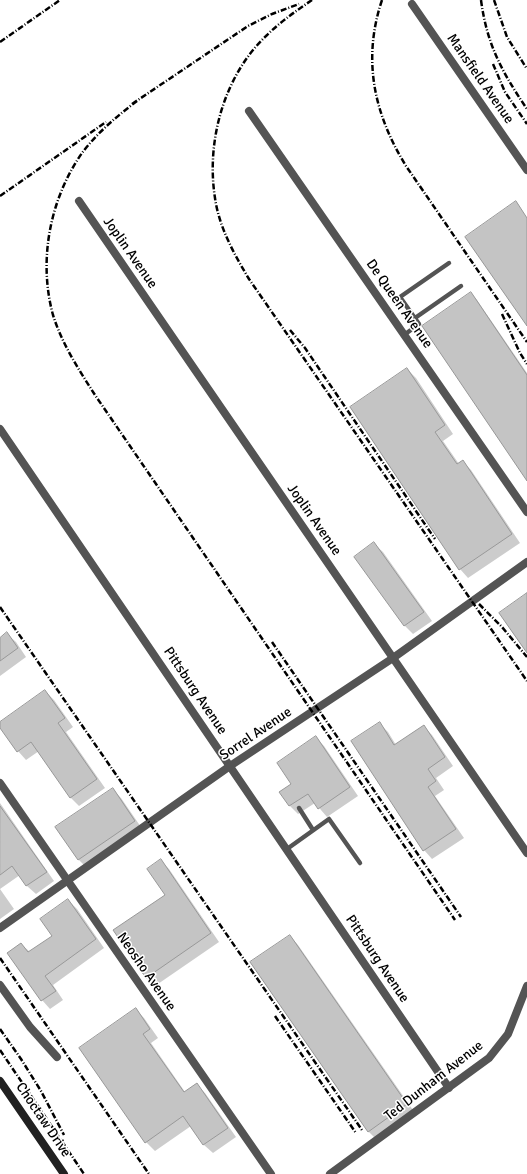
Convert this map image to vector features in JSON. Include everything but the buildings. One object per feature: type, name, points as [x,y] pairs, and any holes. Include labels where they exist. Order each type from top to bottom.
[{"type":"main road","name":"Choctaw Drive","points":[[0,1081],[64,1174]]},
{"type":"street","name":"Mansfield Avenue","points":[[411,2],[527,170]]},
{"type":"street","name":"De Queen Avenue","points":[[249,111],[527,512]]},
{"type":"street","name":"Joplin Avenue","points":[[79,201],[527,853]]},
{"type":"street","name":"Pittsburg Avenue","points":[[0,429],[449,1088]]},
{"type":"street","name":"Sorrel Avenue","points":[[0,928],[230,766],[393,658],[527,562]]},
{"type":"street","name":"Neosho Avenue","points":[[0,784],[271,1174]]},
{"type":"street","points":[[0,985],[30,1028],[57,1057]]},
{"type":"street","name":"Ted Dunham Avenue","points":[[330,1174],[489,1058],[508,1034],[527,986]]},
{"type":"lane","points":[[404,335],[419,324],[400,297],[449,263]]},
{"type":"lane","points":[[415,318],[462,286]]},
{"type":"lane","points":[[299,808],[313,830]]},
{"type":"lane","points":[[287,849],[329,819],[360,863]]},
{"type":"railway","points":[[0,42],[60,0]]},
{"type":"railway","points":[[312,0],[282,21],[251,52],[239,70],[229,90],[221,111],[213,154],[215,198],[220,219],[233,250],[249,279],[527,681]]},
{"type":"railway","points":[[382,0],[376,22],[372,65],[374,86],[386,127],[406,166],[527,342]]},
{"type":"railway","points":[[481,0],[487,31],[497,58],[510,83],[527,109]]},
{"type":"railway","points":[[494,0],[507,37],[527,69]]},
{"type":"railway","points":[[132,104],[248,26],[272,14],[299,4]]},
{"type":"railway","points":[[493,64],[505,92],[527,124]]},
{"type":"railway","points":[[137,101],[108,125],[82,153],[62,190],[55,210],[47,252],[49,294],[53,315],[57,326],[71,356],[95,395],[455,920]]},
{"type":"railway","points":[[0,196],[106,122]]},
{"type":"railway","points":[[502,314],[520,353],[527,364]]},
{"type":"railway","points":[[290,330],[305,348],[435,539]]},
{"type":"railway","points":[[479,604],[502,627],[527,657]]},
{"type":"railway","points":[[0,607],[362,1130]]},
{"type":"railway","points":[[272,642],[461,917]]},
{"type":"railway","points":[[0,958],[149,1174]]},
{"type":"railway","points":[[275,1016],[356,1133]]},
{"type":"railway","points":[[0,1029],[41,1091],[64,1135]]},
{"type":"railway","points":[[0,1050],[84,1174]]}]
